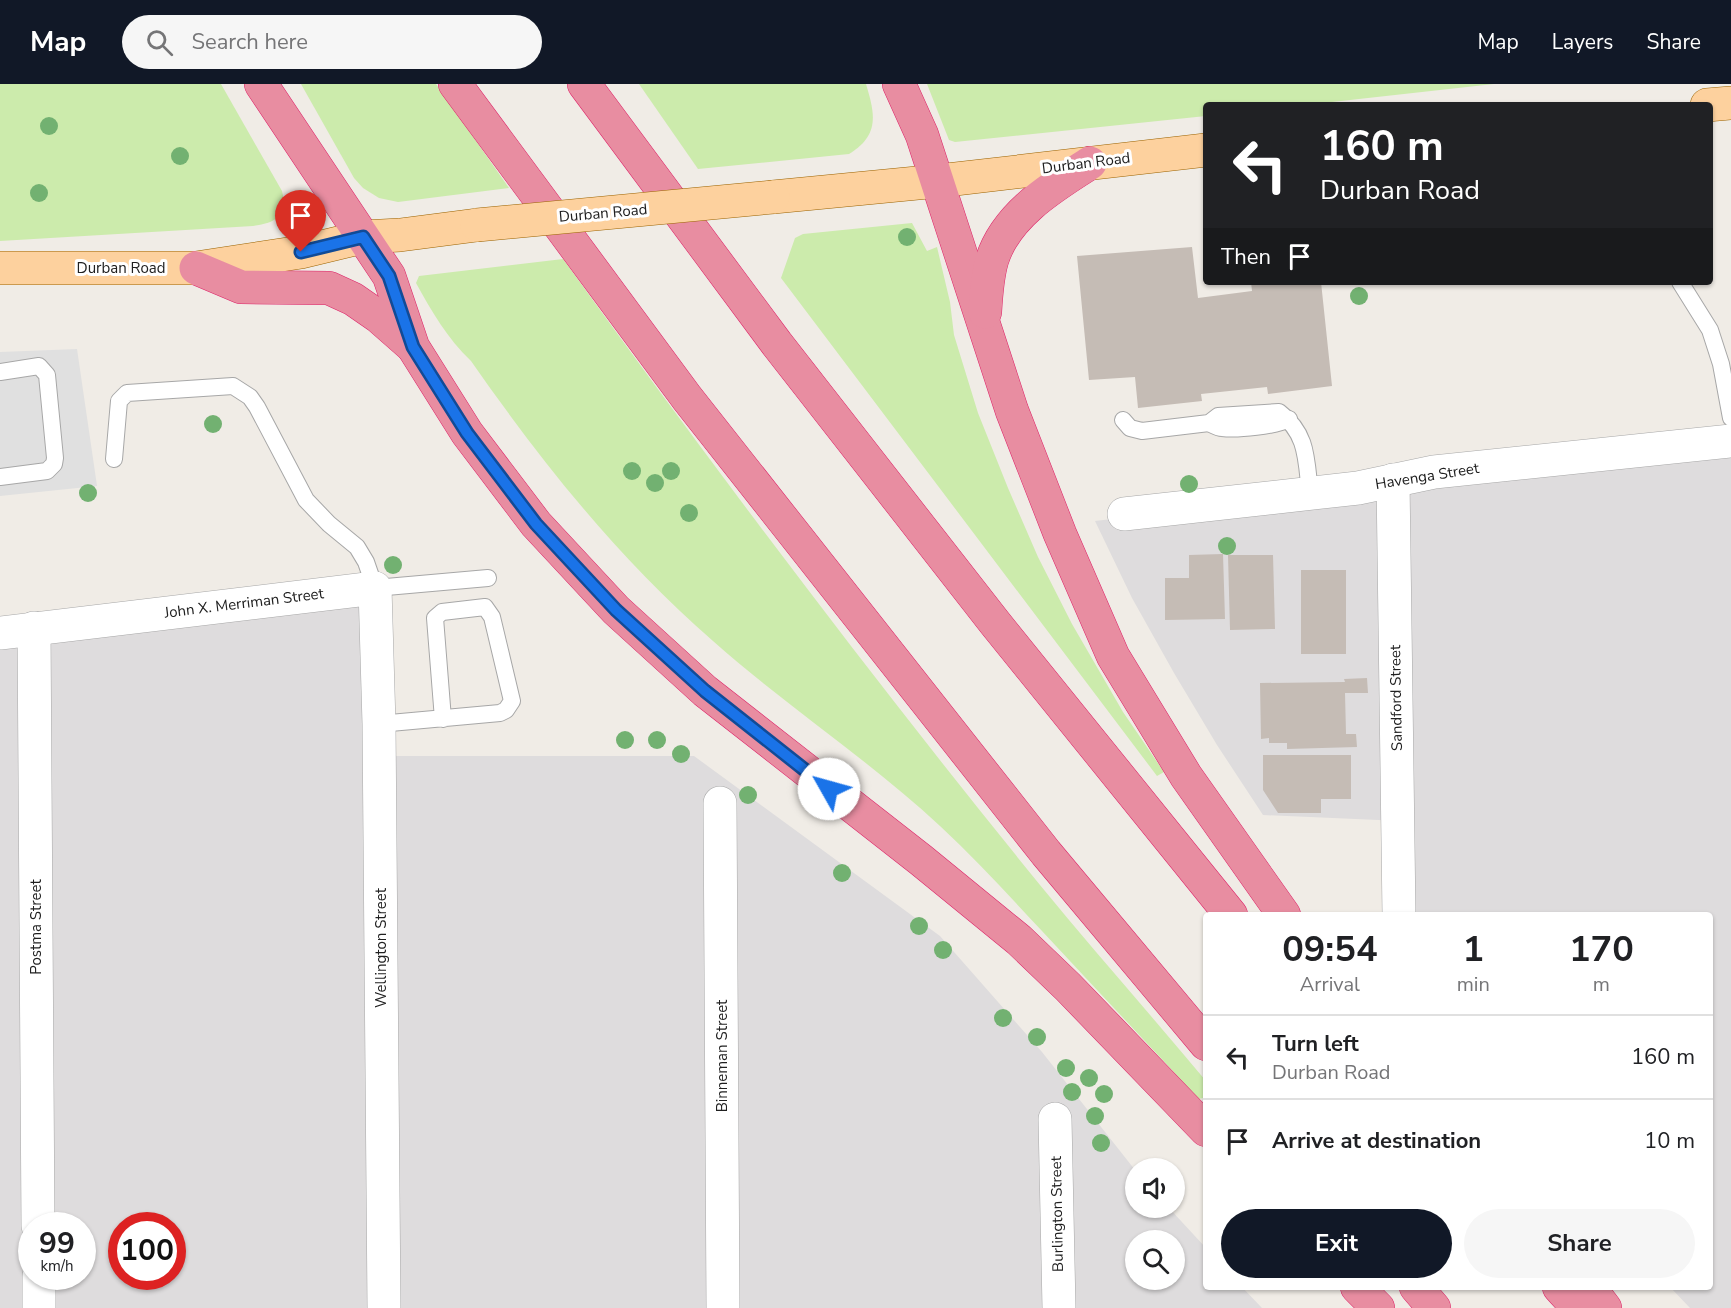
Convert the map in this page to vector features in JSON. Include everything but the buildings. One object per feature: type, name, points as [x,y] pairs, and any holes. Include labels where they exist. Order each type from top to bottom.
[{"type":"highway","points":[[261,84],[389,276],[413,347],[467,433],[536,524],[616,610],[705,691],[1019,940],[1068,987],[1203,1127]]},
{"type":"highway","points":[[455,84],[694,408],[1046,853],[1203,1040]]},
{"type":"highway","points":[[584,84],[777,344],[995,623],[1229,912]]},
{"type":"highway","points":[[899,84],[922,135],[938,181],[1012,411],[1060,534],[1113,656],[1186,776],[1282,912]]},
{"type":"highway","points":[[984,324],[992,260],[1005,234],[1033,204],[1060,182],[1090,163]]},
{"type":"highway","points":[[196,268],[241,287],[328,288],[353,299],[379,317],[413,347]]},
{"type":"highway","points":[[1360,1290],[1378,1308]]},
{"type":"highway","points":[[1419,1290],[1434,1308]]},
{"type":"highway","points":[[1561,1290],[1578,1308]]},
{"type":"highway","points":[[1591,1290],[1605,1308]]},
{"type":"main road","points":[[1713,104],[1731,103]]},
{"type":"main road","name":"Durban Road","points":[[0,268],[196,268],[301,252],[363,237],[938,181],[1203,150]]},
{"type":"street","name":"Havenga Street","points":[[1124,514],[1358,488],[1434,472],[1731,441]]},
{"type":"street","name":"Sandford Street","points":[[1393,480],[1400,912]]},
{"type":"street","name":"John X. Merriman Street","points":[[0,633],[375,588]]},
{"type":"street","name":"Wellington Street","points":[[375,588],[379,724],[384,1308]]},
{"type":"street","name":"Postma Street","points":[[34,628],[38,1212]]},
{"type":"street","name":"Binneman Street","points":[[720,803],[723,1308]]},
{"type":"street","name":"Burlington Street","points":[[1055,1119],[1059,1308]]},
{"type":"street","points":[[39,1290],[39,1308]]},
{"type":"lane","points":[[1682,285],[1710,330],[1721,364],[1731,418]]},
{"type":"lane","points":[[0,372],[39,366],[47,375],[56,458],[48,471],[0,477]]},
{"type":"lane","points":[[114,459],[118,401],[127,393],[233,386],[250,397],[257,407],[306,500],[329,524],[357,547],[366,562],[375,588]]},
{"type":"lane","points":[[1123,420],[1135,431],[1209,423],[1218,416],[1279,412],[1289,419],[1300,433],[1304,444],[1310,493]]},
{"type":"lane","name":"John X. Merriman Street","points":[[375,588],[488,578]]},
{"type":"lane","points":[[379,724],[500,713],[506,710],[512,701],[492,617],[485,607],[442,612],[435,618],[443,718]]},
{"type":"shaded area","points":[[77,349],[97,486],[0,496],[0,352]]},
{"type":"shaded area","points":[[1731,446],[1731,1308],[1690,1308],[1673,1290],[1713,1290],[1713,912],[1402,912],[1401,821],[1263,815],[1217,745],[1174,673],[1132,598],[1095,521]]},
{"type":"shaded area","points":[[371,591],[374,756],[694,756],[940,936],[1042,1052],[1126,1158],[1125,1218],[1178,1218],[1203,1245],[1203,1290],[1245,1290],[1262,1308],[0,1308],[0,635]]},
{"type":"green space","points":[[0,84],[221,84],[282,191],[281,212],[278,217],[268,223],[253,226],[0,241]]},
{"type":"green space","points":[[301,84],[436,84],[509,188],[398,202],[379,198],[363,188],[354,178]]},
{"type":"green space","points":[[639,84],[866,84],[872,105],[873,123],[866,139],[849,154],[698,169]]},
{"type":"green space","points":[[927,84],[1494,84],[1332,102],[1203,102],[1203,116],[955,142],[949,140]]},
{"type":"green space","points":[[912,223],[927,251],[937,247],[950,302],[954,335],[978,413],[1038,557],[1072,624],[1123,712],[1164,772],[1157,776],[781,278],[795,238],[803,234]]},
{"type":"green space","points":[[563,259],[738,497],[917,731],[1040,885],[1203,1077],[1203,1098],[1199,1099],[992,878],[940,826],[913,801],[741,665],[645,577],[554,473],[471,361],[447,334],[416,283],[419,276]]},
{"type":"route","points":[[301,252],[363,237],[389,276],[413,347],[467,433],[536,524],[616,610],[705,691],[829,789]]}]
